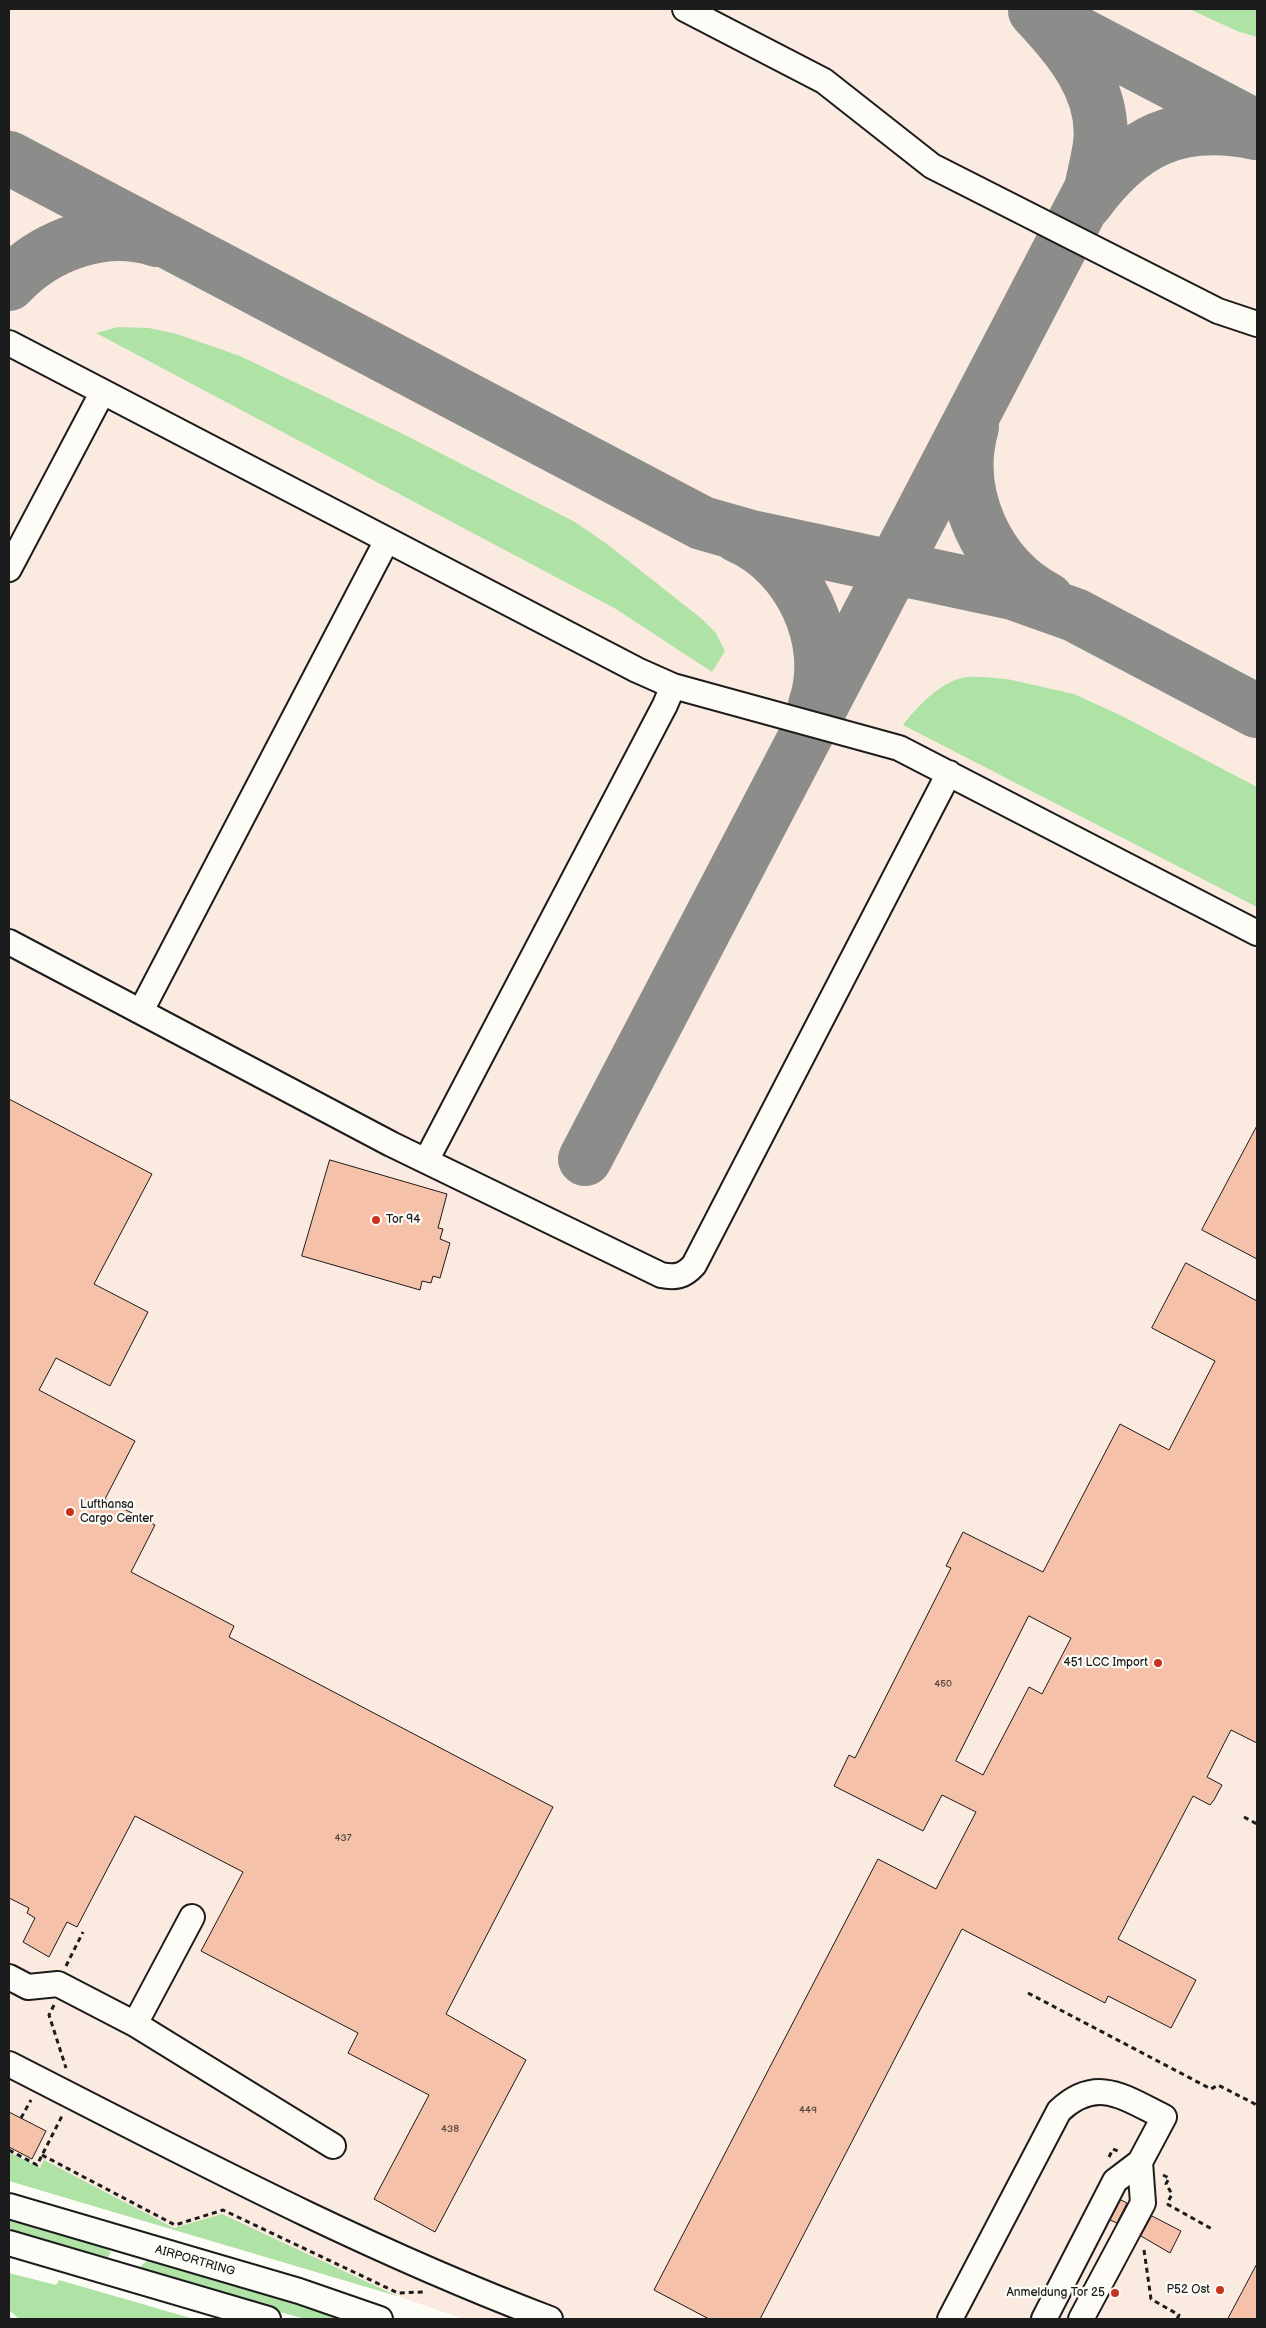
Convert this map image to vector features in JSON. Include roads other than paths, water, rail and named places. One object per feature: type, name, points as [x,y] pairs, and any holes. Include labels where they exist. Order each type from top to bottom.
[{"type":"street","points":[[685,9],[824,82],[932,166],[1218,311],[1257,324]]},
{"type":"street","points":[[9,343],[637,670],[673,686],[899,748],[1257,933]]},
{"type":"street","points":[[9,569],[102,393]]},
{"type":"street","points":[[141,1011],[387,540]]},
{"type":"street","points":[[426,1160],[673,686]]},
{"type":"street","points":[[9,942],[359,1128],[661,1275],[674,1277],[686,1274],[694,1265],[949,773]]},
{"type":"street","points":[[135,2024],[192,1916]]},
{"type":"street","points":[[9,1977],[28,1987],[58,1984],[135,2024],[333,2146]]},
{"type":"street","points":[[9,2064],[231,2178],[336,2229],[418,2266],[550,2319]]},
{"type":"street","points":[[950,2319],[1059,2112],[1070,2102],[1082,2096],[1103,2091],[1115,2093],[1164,2117],[1140,2162],[1115,2181],[1044,2319]]},
{"type":"street","points":[[1080,2319],[1143,2203],[1140,2162]]},
{"type":"street","name":"AIRPORTRING","points":[[9,2206],[299,2292],[380,2319]]},
{"type":"street","points":[[9,2243],[268,2319]]},
{"type":"place","name":"Tor 94","points":[[376,1220]]},
{"type":"place","name":"Lufthansa Cargo Center","points":[[70,1512]]},
{"type":"place","name":"451 LCC Import","points":[[1158,1663]]},
{"type":"place","name":"P52 Ost","points":[[1220,2290]]},
{"type":"place","name":"Anmeldung Tor 25","points":[[1115,2293]]}]
